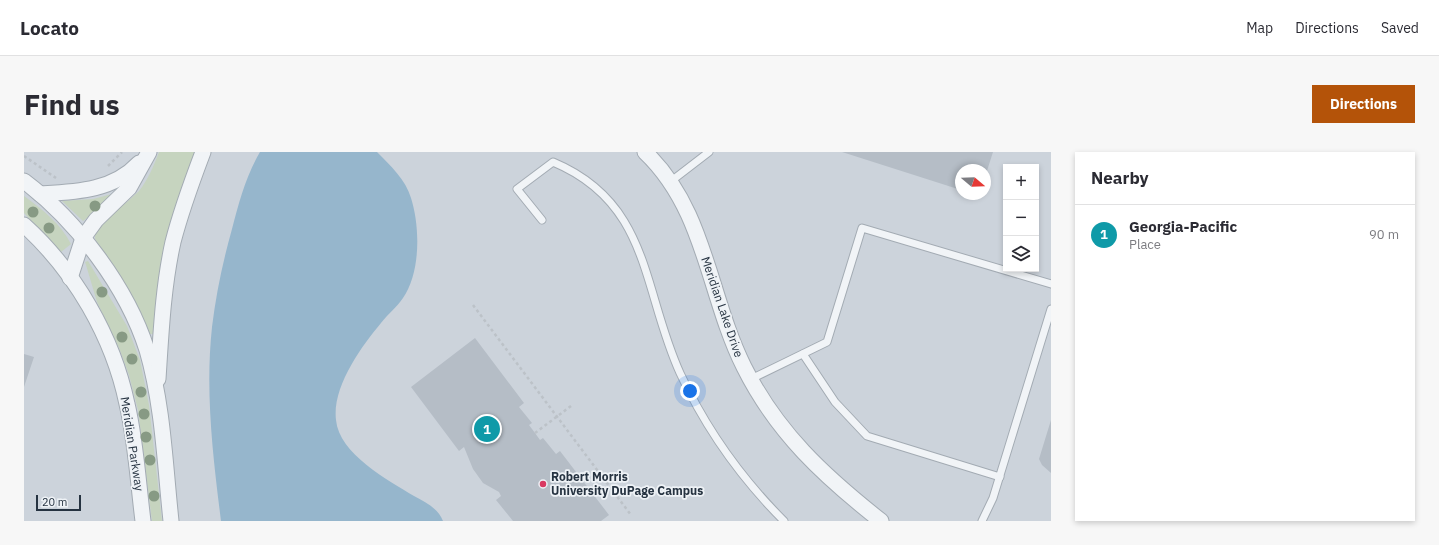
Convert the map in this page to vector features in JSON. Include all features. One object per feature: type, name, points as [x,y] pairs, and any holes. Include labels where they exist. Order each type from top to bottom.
[{"type":"street","points":[[157,394],[164,293],[173,242],[203,152]]},
{"type":"street","name":"Meridian Lake Drive","points":[[645,152],[670,182],[688,211],[728,330],[744,367],[751,379],[780,424],[803,453],[830,480],[881,521]]},
{"type":"street","points":[[40,194],[75,192],[99,188],[129,174],[148,153]]},
{"type":"street","points":[[70,278],[83,238],[96,220],[130,188],[148,153]]},
{"type":"street","points":[[24,181],[40,194],[83,238],[106,270],[128,306],[138,327],[147,351],[157,394],[171,521]]},
{"type":"street","name":"Meridian Parkway","points":[[24,225],[53,256],[87,303],[98,323],[119,374],[127,403],[143,521]]},
{"type":"lane","points":[[670,182],[709,152]]},
{"type":"lane","points":[[542,220],[517,188],[553,162],[579,175],[605,196],[613,205],[635,239],[673,355],[700,412],[720,446],[744,478],[784,521]]},
{"type":"lane","points":[[751,379],[827,342],[862,228],[1051,284]]},
{"type":"lane","points":[[982,521],[988,510],[1000,476],[1051,308]]},
{"type":"lane","points":[[802,354],[835,402],[867,436],[1000,476]]},
{"type":"path","points":[[103,169],[122,152]]},
{"type":"path","points":[[24,156],[59,180]]},
{"type":"path","points":[[473,305],[631,515]]},
{"type":"path","points":[[535,433],[571,406]]},
{"type":"shaded area","points":[[24,152],[1051,152],[1051,521],[24,521]]},
{"type":"green space","points":[[159,152],[196,152],[154,334],[149,334],[132,296],[95,239],[95,231],[105,220],[139,191],[148,177]]},
{"type":"green space","points":[[112,194],[114,197],[83,221],[62,201],[93,199]]},
{"type":"green space","points":[[24,196],[56,223],[67,236],[71,244],[61,252],[24,213]]},
{"type":"green space","points":[[88,261],[127,326],[140,360],[149,405],[162,521],[152,521],[138,410],[129,375],[119,348],[97,302],[85,262]]},
{"type":"water","points":[[260,152],[377,152],[397,173],[409,191],[414,209],[417,235],[416,262],[413,275],[403,298],[365,344],[343,381],[336,407],[336,420],[339,432],[355,455],[379,474],[431,506],[438,512],[443,521],[221,521],[211,424],[209,376],[212,327],[220,278],[237,209],[243,189]]},
{"type":"building","points":[[842,152],[993,152],[989,164],[955,164],[955,188]]},
{"type":"building","points":[[475,338],[524,403],[519,407],[532,423],[529,425],[540,440],[543,438],[556,454],[560,451],[609,515],[601,521],[513,521],[496,500],[501,496],[499,492],[483,483],[473,469],[464,447],[459,451],[411,387]]},
{"type":"building","points":[[24,354],[34,357],[24,387]]},
{"type":"building","points":[[1051,420],[1051,473],[1042,465],[1039,459]]},
{"type":"place","name":"Georgia-Pacific","points":[[487,429]]},
{"type":"place","name":"Robert Morris University DuPage Campus","points":[[543,484]]}]
